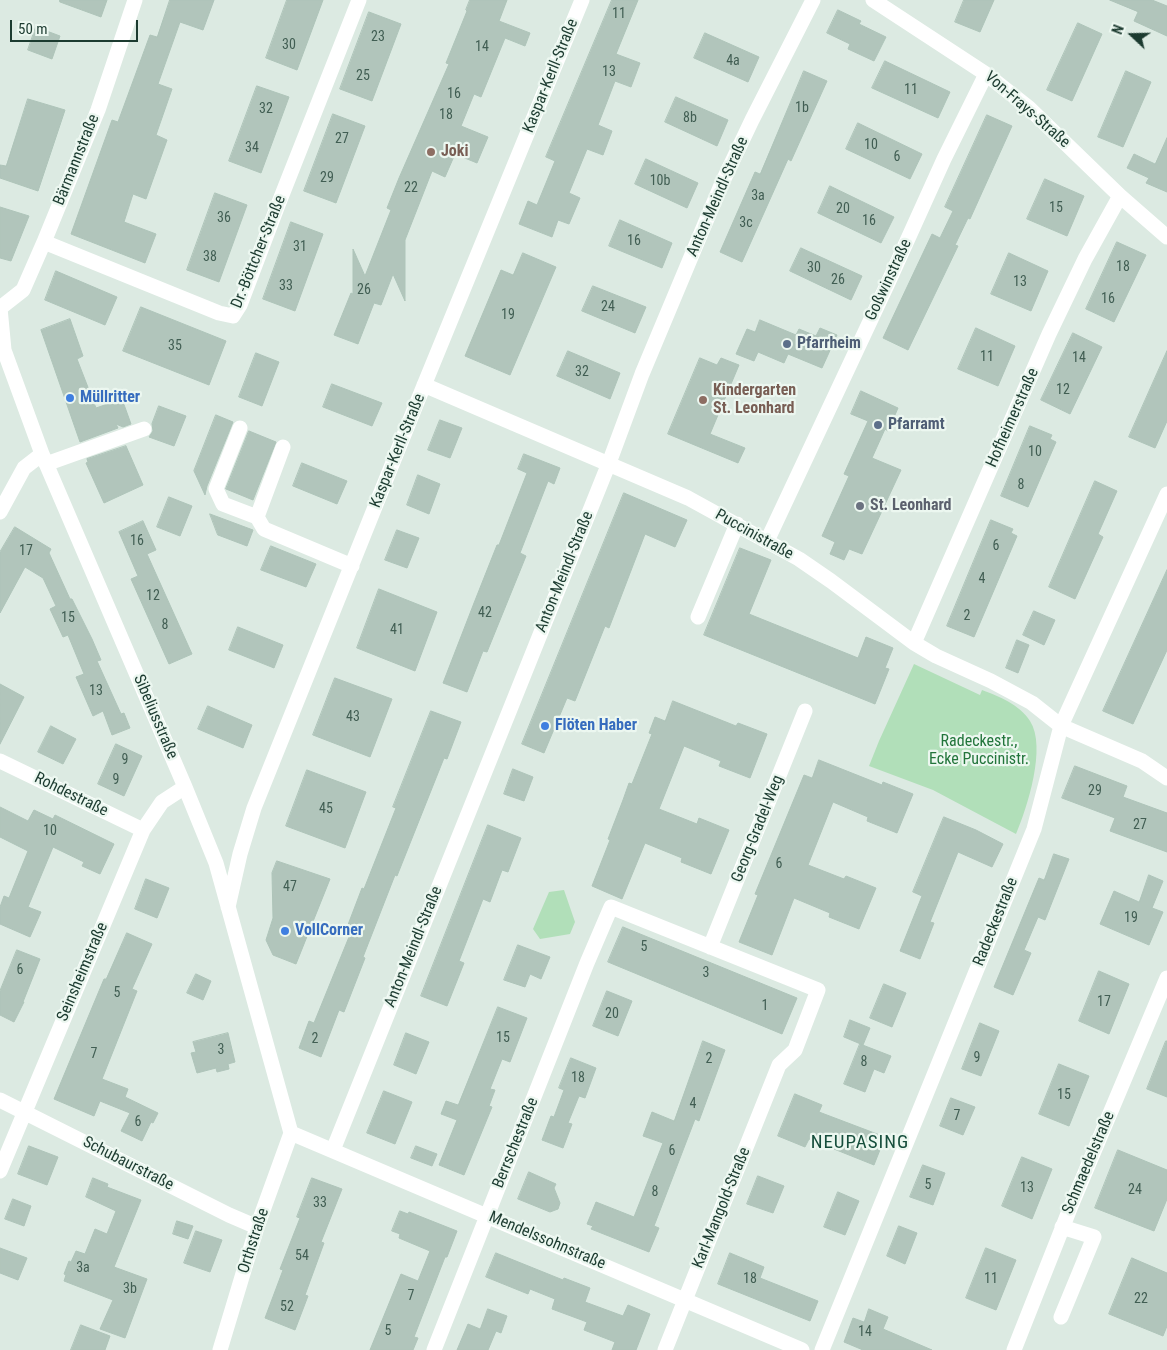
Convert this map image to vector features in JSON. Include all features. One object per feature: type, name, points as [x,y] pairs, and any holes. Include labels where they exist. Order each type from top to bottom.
[{"type":"street","name":"Bärmannstraße","points":[[0,308],[23,290],[98,110],[135,0]]},
{"type":"street","name":"Dr.-Böttcher-Straße","points":[[44,242],[219,313],[233,316],[240,305],[359,0]]},
{"type":"street","name":"Kaspar-Kerll-Straße","points":[[228,907],[240,854],[254,808],[424,385],[582,0]]},
{"type":"street","name":"Anton-Meindl-Straße","points":[[333,1150],[609,463],[642,374],[722,183],[813,0]]},
{"type":"street","name":"Von-Frays-Straße","points":[[873,0],[986,74],[1029,108],[1120,196],[1167,238]]},
{"type":"street","name":"Goßwinstraße","points":[[767,541],[888,284],[944,159],[986,74]]},
{"type":"street","name":"Hofheimerstraße","points":[[914,643],[1085,258],[1120,196]]},
{"type":"street","name":"Sibeliusstraße","points":[[0,308],[4,350],[44,459],[185,786],[216,863],[291,1133]]},
{"type":"street","name":"Puccinistraße","points":[[424,385],[688,498],[767,541],[831,581],[914,643],[936,656],[991,681],[1032,703],[1061,726],[1142,761],[1167,778]]},
{"type":"street","points":[[240,428],[216,490],[222,504],[257,518],[264,529],[352,566]]},
{"type":"street","points":[[0,512],[24,468],[44,459],[144,429]]},
{"type":"street","points":[[257,518],[283,447]]},
{"type":"street","name":"Radeckestraße","points":[[822,1350],[1034,829],[1061,726],[1167,494]]},
{"type":"street","points":[[698,617],[737,524]]},
{"type":"street","name":"Georg-Gradel-Weg","points":[[710,947],[805,712]]},
{"type":"street","name":"Rohdestraße","points":[[0,761],[143,830]]},
{"type":"street","name":"Seinsheimstraße","points":[[0,1171],[143,830],[162,802],[185,786]]},
{"type":"street","name":"Berrschestraße","points":[[434,1350],[587,963],[611,907],[710,947]]},
{"type":"street","name":"Karl-Mangold-Straße","points":[[666,1350],[779,1065],[796,1050],[818,990],[710,947]]},
{"type":"street","name":"Schmaedelstraße","points":[[1014,1350],[1062,1227],[1167,978]]},
{"type":"street","name":"Schubaurstraße","points":[[0,1100],[229,1215],[257,1227]]},
{"type":"street","name":"Mendelssohnstraße","points":[[291,1133],[802,1350]]},
{"type":"street","name":"Orthstraße","points":[[220,1350],[257,1227],[291,1133]]},
{"type":"street","points":[[1061,1317],[1094,1237],[1062,1227]]},
{"type":"green space","name":"Radeckestr., Ecke Puccinistr.","points":[[914,664],[980,695],[982,690],[1002,698],[1021,710],[1030,721],[1035,732],[1037,746],[1034,778],[1016,834],[933,790],[869,766]]},
{"type":"green space","points":[[564,890],[575,922],[570,934],[540,939],[533,929],[549,892]]},
{"type":"building","points":[[60,0],[107,0],[101,17],[60,2]]},
{"type":"building","points":[[170,0],[214,0],[203,30],[180,22],[158,84],[172,89],[156,135],[167,140],[146,199],[133,194],[124,222],[156,234],[145,263],[71,234],[112,120],[118,122],[150,35],[157,37]]},
{"type":"building","points":[[287,0],[323,0],[297,70],[266,58]]},
{"type":"building","points":[[470,0],[507,0],[499,21],[530,33],[525,46],[505,38],[481,97],[474,94],[461,126],[488,137],[477,163],[455,154],[445,177],[432,171],[405,240],[405,301],[393,274],[381,305],[374,303],[358,344],[334,335],[351,293],[353,294],[353,249],[365,276],[391,210],[387,208],[449,64],[446,63]]},
{"type":"building","points":[[612,0],[638,0],[616,54],[640,63],[631,87],[615,81],[598,125],[612,131],[603,155],[587,149],[569,193],[580,198],[569,224],[558,220],[552,237],[519,224],[528,201],[537,205],[555,161],[546,157]]},
{"type":"building","points":[[964,0],[994,0],[980,32],[955,22]]},
{"type":"building","points":[[1110,0],[1152,0],[1167,6],[1167,36],[1134,21],[1138,12]]},
{"type":"building","points":[[838,10],[861,21],[859,24],[886,37],[874,61],[848,49],[850,44],[827,33]]},
{"type":"building","points":[[369,12],[401,24],[372,101],[340,89]]},
{"type":"building","points":[[1078,23],[1102,34],[1072,101],[1047,90]]},
{"type":"building","points":[[36,27],[60,36],[52,59],[28,50]]},
{"type":"building","points":[[705,33],[759,57],[748,82],[694,58]]},
{"type":"building","points":[[885,61],[950,92],[938,118],[872,88]]},
{"type":"building","points":[[804,71],[827,81],[791,161],[788,159],[742,262],[720,252],[755,172],[760,174]]},
{"type":"building","points":[[1126,71],[1151,82],[1123,147],[1098,137]]},
{"type":"building","points":[[257,86],[289,97],[261,173],[229,161]]},
{"type":"building","points":[[676,97],[728,120],[717,146],[665,122]]},
{"type":"building","points":[[28,99],[65,110],[38,191],[0,178],[0,165],[6,166]]},
{"type":"building","points":[[333,114],[365,126],[336,203],[304,191]]},
{"type":"building","points":[[987,115],[1012,126],[970,219],[968,218],[955,245],[958,246],[908,350],[883,338],[932,234],[940,238],[953,211],[945,207]]},
{"type":"building","points":[[858,123],[922,154],[910,179],[846,149]]},
{"type":"building","points":[[1167,138],[1167,192],[1146,183],[1149,178],[1127,168],[1134,154],[1155,164]]},
{"type":"building","points":[[646,159],[698,183],[687,208],[635,184]]},
{"type":"building","points":[[1045,179],[1084,196],[1067,236],[1027,219]]},
{"type":"building","points":[[830,186],[894,217],[881,243],[818,213]]},
{"type":"building","points":[[215,193],[247,205],[219,282],[187,270]]},
{"type":"building","points":[[0,207],[29,216],[11,261],[0,258]]},
{"type":"building","points":[[620,220],[672,243],[662,268],[609,246]]},
{"type":"building","points":[[291,222],[323,234],[295,311],[263,299]]},
{"type":"building","points":[[1117,242],[1146,255],[1114,322],[1086,309]]},
{"type":"building","points":[[801,248],[862,276],[851,300],[790,271]]},
{"type":"building","points":[[523,253],[556,267],[510,375],[465,356],[501,270],[513,275]]},
{"type":"building","points":[[1009,253],[1048,271],[1031,311],[991,294]]},
{"type":"building","points":[[56,271],[117,297],[105,325],[45,300]]},
{"type":"building","points":[[593,286],[646,307],[635,333],[582,311]]},
{"type":"building","points":[[141,307],[226,341],[209,385],[123,351]]},
{"type":"building","points":[[70,319],[83,356],[77,359],[96,408],[122,399],[131,424],[123,427],[116,424],[118,428],[80,442],[41,330]]},
{"type":"building","name":"Pfarrheim","points":[[760,320],[796,335],[799,329],[816,336],[820,328],[837,335],[822,368],[788,354],[784,363],[758,352],[754,361],[736,354],[747,329],[755,332]]},
{"type":"building","points":[[976,328],[1015,346],[998,386],[958,369]]},
{"type":"building","points":[[1073,333],[1102,347],[1070,414],[1041,400]]},
{"type":"building","points":[[568,351],[620,373],[610,399],[557,376]]},
{"type":"building","points":[[1167,351],[1167,421],[1155,448],[1129,437]]},
{"type":"building","points":[[256,353],[279,362],[262,406],[239,397]]},
{"type":"building","name":"Kindergarten St. Leonhard","points":[[700,358],[717,365],[721,358],[739,365],[710,434],[745,448],[738,463],[668,434]]},
{"type":"building","points":[[332,384],[382,403],[372,426],[323,407]]},
{"type":"building","name":"St. Leonhard","points":[[861,391],[898,408],[888,431],[885,429],[872,458],[901,470],[862,554],[849,549],[844,560],[830,554],[835,542],[822,536],[849,476],[844,474],[868,421],[851,414]]},
{"type":"building","points":[[159,406],[186,416],[174,446],[149,437],[153,431],[152,424]]},
{"type":"building","points":[[216,415],[233,422],[205,495],[194,471]]},
{"type":"building","points":[[440,420],[462,428],[450,458],[428,450]]},
{"type":"building","points":[[1030,426],[1052,435],[1050,439],[1056,442],[1028,507],[1001,496]]},
{"type":"building","points":[[249,431],[276,442],[253,500],[226,489]]},
{"type":"building","points":[[126,446],[143,485],[104,503],[86,463],[88,462],[87,459]]},
{"type":"building","points":[[524,454],[560,468],[554,484],[548,481],[520,553],[526,556],[487,652],[483,651],[467,692],[443,683],[527,473],[518,469]]},
{"type":"building","points":[[302,463],[347,481],[337,504],[293,486]]},
{"type":"building","points":[[418,475],[440,484],[429,514],[407,505]]},
{"type":"building","points":[[1095,481],[1117,491],[1098,534],[1103,537],[1075,599],[1049,587]]},
{"type":"building","points":[[624,493],[687,520],[675,547],[645,534],[609,628],[605,626],[575,701],[567,698],[544,753],[522,744]]},
{"type":"building","points":[[169,497],[192,506],[180,536],[157,527]]},
{"type":"building","points":[[210,514],[253,530],[247,546],[218,535]]},
{"type":"building","points":[[991,520],[1013,529],[1011,533],[1017,536],[974,637],[947,626]]},
{"type":"building","points":[[143,521],[156,550],[147,554],[192,654],[169,664],[131,579],[138,576],[119,532]]},
{"type":"building","points":[[15,527],[51,549],[49,553],[70,599],[72,599],[92,639],[101,660],[97,661],[121,714],[124,713],[130,728],[112,735],[103,711],[93,716],[76,677],[84,674],[68,635],[63,637],[50,609],[56,606],[43,578],[25,567],[0,613],[0,552]]},
{"type":"building","points":[[397,530],[419,538],[407,568],[385,560]]},
{"type":"building","points":[[271,546],[316,564],[306,587],[261,570]]},
{"type":"building","points":[[740,548],[771,560],[749,614],[858,658],[866,637],[893,648],[885,668],[889,669],[875,704],[704,635]]},
{"type":"building","points":[[1167,570],[1167,650],[1133,724],[1103,711]]},
{"type":"building","points":[[379,589],[437,612],[415,671],[357,648]]},
{"type":"building","points":[[1034,611],[1055,620],[1044,645],[1023,635]]},
{"type":"building","points":[[238,627],[283,645],[274,668],[229,650]]},
{"type":"building","points":[[1017,640],[1029,645],[1018,673],[1006,668]]},
{"type":"building","points":[[335,678],[392,699],[370,757],[313,735]]},
{"type":"building","points":[[0,684],[24,697],[0,744]]},
{"type":"building","points":[[673,701],[736,726],[738,723],[767,734],[750,778],[719,766],[721,761],[684,746],[659,809],[697,824],[699,818],[729,830],[711,874],[681,862],[682,858],[645,843],[622,899],[592,886],[629,783],[632,784],[652,734],[649,733],[655,717],[665,721]]},
{"type":"building","points":[[208,706],[252,725],[243,748],[198,729]]},
{"type":"building","points":[[431,711],[461,722],[447,759],[444,758],[397,876],[395,875],[344,1012],[339,1010],[321,1057],[299,1048],[309,1021],[314,1023],[351,932],[346,930],[396,808],[393,807]]},
{"type":"building","points":[[51,726],[76,739],[63,764],[38,752]]},
{"type":"building","points":[[116,744],[142,756],[124,796],[98,784]]},
{"type":"building","points":[[819,760],[882,785],[883,782],[913,794],[897,833],[867,821],[868,817],[833,802],[808,865],[844,879],[846,876],[876,888],[859,929],[829,917],[830,913],[794,898],[772,955],[739,942],[758,895],[755,894],[804,775],[812,778]]},
{"type":"building","points":[[1075,766],[1127,786],[1123,797],[1167,813],[1167,852],[1110,831],[1115,818],[1062,798]]},
{"type":"building","points":[[513,769],[533,777],[524,801],[504,794]]},
{"type":"building","points":[[307,770],[366,792],[345,848],[286,826]]},
{"type":"building","points":[[0,807],[28,821],[34,810],[53,819],[55,815],[114,844],[100,874],[82,866],[84,862],[53,847],[28,907],[41,912],[30,937],[0,924],[0,907],[4,896],[9,898],[28,851],[0,837]]},
{"type":"building","points":[[944,817],[1003,844],[992,867],[958,852],[930,922],[934,923],[920,959],[900,951],[922,896],[913,892]]},
{"type":"building","points":[[488,825],[521,838],[508,872],[502,870],[490,902],[483,899],[459,961],[464,963],[447,1006],[421,996]]},
{"type":"building","points":[[1054,854],[1069,859],[1045,920],[1038,917],[1024,950],[1031,953],[1013,995],[994,987],[1039,878],[1044,880]]},
{"type":"building","points":[[277,861],[330,879],[296,964],[273,955],[266,940],[273,918],[272,873]]},
{"type":"building","points":[[1149,875],[1163,881],[1152,908],[1163,912],[1149,945],[1100,924],[1114,891],[1139,902]]},
{"type":"building","points":[[146,879],[169,888],[157,918],[135,909]]},
{"type":"building","points":[[623,927],[797,998],[782,1034],[608,962]]},
{"type":"building","points":[[127,933],[152,944],[132,989],[137,991],[102,1079],[128,1089],[125,1097],[158,1113],[153,1123],[151,1122],[142,1141],[121,1131],[130,1113],[100,1101],[94,1116],[54,1099],[104,979],[106,979]]},
{"type":"building","points":[[518,945],[550,957],[541,979],[530,974],[525,987],[504,980]]},
{"type":"building","points":[[17,950],[40,959],[24,1002],[14,1022],[0,1015],[0,991]]},
{"type":"building","points":[[1099,971],[1129,984],[1109,1034],[1079,1021]]},
{"type":"building","points":[[196,974],[211,981],[203,1000],[187,993]]},
{"type":"building","points":[[884,984],[906,993],[892,1027],[870,1018]]},
{"type":"building","points":[[607,991],[632,1001],[618,1036],[593,1026]]},
{"type":"building","points":[[498,1007],[527,1018],[510,1062],[502,1059],[490,1089],[495,1090],[489,1106],[492,1107],[464,1175],[439,1165],[457,1120],[441,1114],[446,1101],[458,1105]]},
{"type":"building","points":[[850,1020],[870,1028],[863,1045],[844,1037]]},
{"type":"building","points":[[980,1023],[999,1031],[981,1076],[962,1069]]},
{"type":"building","points":[[228,1033],[235,1062],[228,1064],[229,1069],[217,1072],[216,1068],[197,1073],[191,1053],[196,1052],[193,1042]]},
{"type":"building","points":[[406,1033],[429,1042],[416,1074],[394,1065]]},
{"type":"building","points":[[703,1041],[725,1050],[699,1121],[695,1119],[654,1226],[659,1228],[649,1252],[591,1229],[593,1226],[587,1224],[596,1202],[634,1217],[663,1143],[643,1136],[652,1112],[674,1121]]},
{"type":"building","points":[[1167,1041],[1167,1097],[1147,1089]]},
{"type":"building","points":[[860,1044],[891,1056],[884,1073],[874,1069],[865,1092],[844,1084]]},
{"type":"building","points":[[571,1058],[596,1068],[585,1098],[579,1096],[568,1123],[572,1124],[563,1148],[542,1140],[551,1116],[554,1117],[564,1090],[559,1088]]},
{"type":"building","points":[[1059,1064],[1089,1076],[1069,1126],[1039,1114]]},
{"type":"building","points":[[384,1091],[412,1102],[395,1144],[367,1133]]},
{"type":"building","points":[[795,1094],[822,1105],[819,1112],[885,1137],[874,1165],[809,1139],[805,1147],[778,1136]]},
{"type":"building","points":[[951,1098],[975,1107],[963,1135],[940,1126]]},
{"type":"building","points":[[29,1146],[58,1157],[47,1185],[18,1174]]},
{"type":"building","points":[[416,1146],[437,1154],[432,1166],[411,1158]]},
{"type":"building","points":[[1118,1150],[1167,1170],[1167,1199],[1154,1231],[1095,1208]]},
{"type":"building","points":[[1022,1157],[1052,1169],[1032,1219],[1002,1206]]},
{"type":"building","points":[[923,1165],[945,1173],[933,1205],[910,1197]]},
{"type":"building","points":[[529,1172],[556,1184],[554,1188],[560,1203],[558,1209],[550,1212],[518,1199]]},
{"type":"building","points":[[758,1176],[784,1186],[773,1213],[747,1204]]},
{"type":"building","points":[[93,1178],[108,1184],[107,1187],[141,1200],[114,1267],[147,1279],[125,1338],[100,1329],[113,1300],[64,1281],[66,1275],[64,1274],[69,1261],[71,1262],[76,1251],[85,1254],[95,1229],[107,1234],[116,1211],[86,1197]]},
{"type":"building","points":[[312,1178],[342,1189],[321,1242],[324,1243],[305,1295],[308,1296],[295,1330],[265,1318],[283,1270],[280,1269],[300,1218],[297,1217]]},
{"type":"building","points":[[838,1192],[859,1201],[845,1235],[824,1227]]},
{"type":"building","points":[[13,1199],[31,1206],[24,1226],[5,1219]]},
{"type":"building","points":[[400,1211],[408,1214],[409,1212],[457,1231],[414,1337],[418,1338],[413,1350],[370,1350],[401,1274],[418,1281],[430,1251],[399,1238],[400,1234],[392,1231]]},
{"type":"building","points":[[177,1221],[193,1226],[188,1239],[173,1234]]},
{"type":"building","points":[[899,1226],[917,1233],[905,1264],[887,1256]]},
{"type":"building","points":[[196,1231],[222,1240],[210,1272],[184,1263]]},
{"type":"building","points":[[0,1248],[27,1258],[18,1280],[0,1273]]},
{"type":"building","points":[[986,1248],[1016,1260],[996,1310],[966,1298]]},
{"type":"building","points":[[496,1253],[563,1280],[564,1278],[590,1288],[585,1302],[623,1316],[628,1305],[650,1314],[636,1350],[612,1350],[615,1342],[584,1330],[587,1322],[552,1309],[555,1299],[530,1289],[528,1294],[486,1277]]},
{"type":"building","points":[[730,1253],[764,1267],[760,1278],[818,1301],[810,1321],[718,1284]]},
{"type":"building","points":[[1132,1258],[1167,1273],[1167,1326],[1163,1336],[1109,1314]]},
{"type":"building","points":[[488,1309],[507,1316],[501,1333],[496,1331],[488,1350],[457,1350],[468,1324],[480,1329]]},
{"type":"building","points":[[869,1309],[888,1317],[883,1329],[932,1350],[863,1350],[844,1342],[853,1318],[864,1322]]},
{"type":"building","points":[[81,1325],[110,1336],[105,1350],[71,1350]]},
{"type":"place","name":"Joki","points":[[431,152]]},
{"type":"place","name":"Pfarrheim","points":[[787,344]]},
{"type":"place","name":"Müllritter","points":[[70,398]]},
{"type":"place","name":"Kindergarten St. Leonhard","points":[[703,400]]},
{"type":"place","name":"Pfarramt","points":[[878,425]]},
{"type":"place","name":"St. Leonhard","points":[[860,506]]},
{"type":"place","name":"Flöten Haber","points":[[545,726]]},
{"type":"place","name":"VollCorner","points":[[285,931]]},
{"type":"district","name":"NEUPASING","points":[[860,1143]]}]
